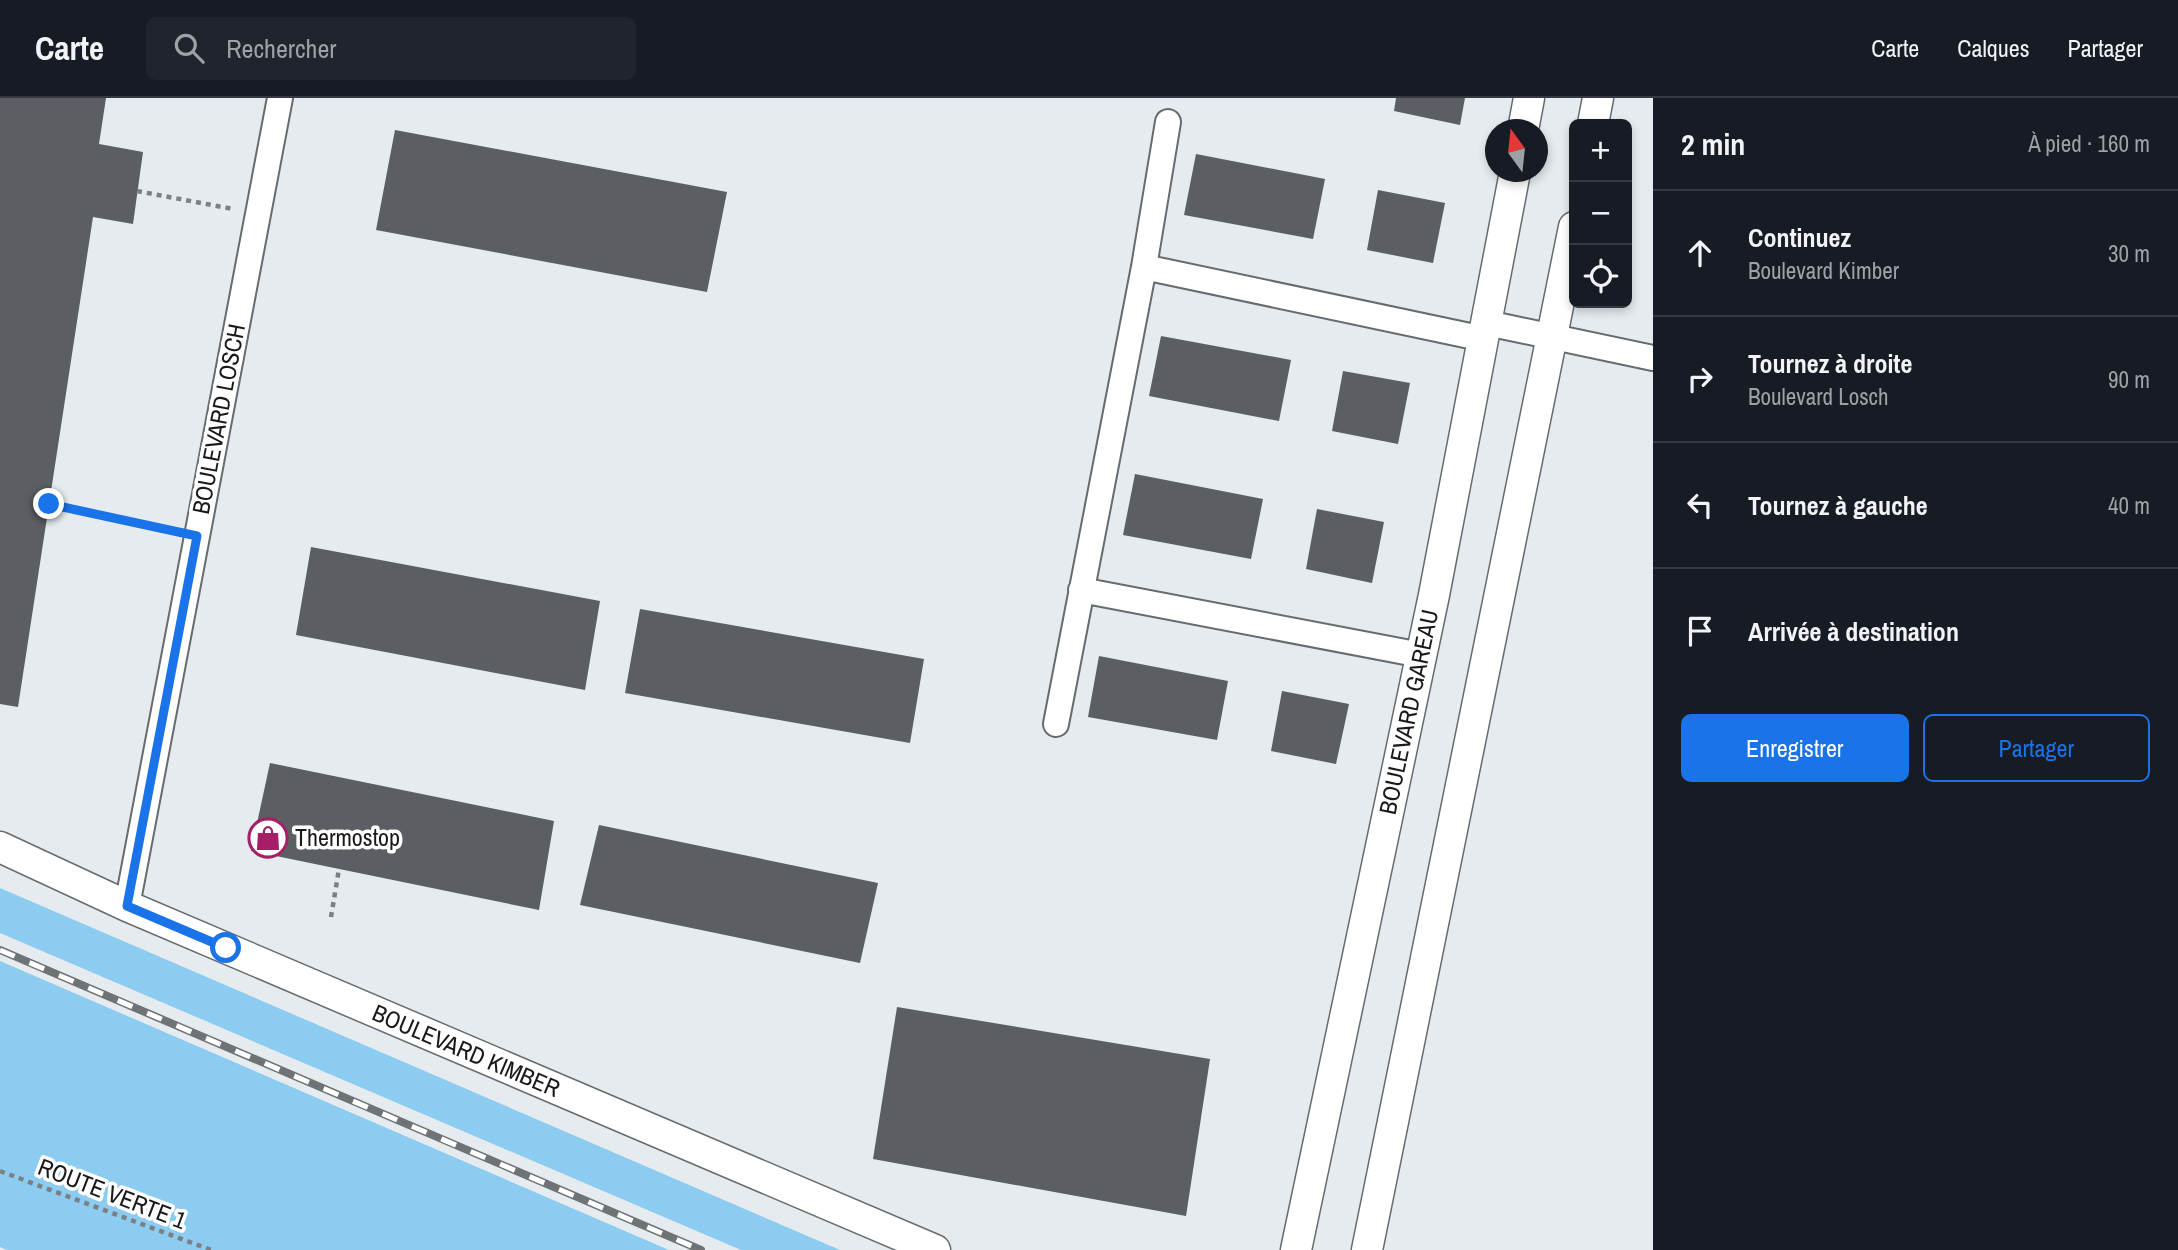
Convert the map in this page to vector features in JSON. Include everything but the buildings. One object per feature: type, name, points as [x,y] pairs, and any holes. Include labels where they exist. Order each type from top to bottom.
[{"type":"street","name":"BOULEVARD LOSCH","points":[[127,906],[280,98]]},
{"type":"street","points":[[1525,119],[1528,98]]},
{"type":"street","points":[[1594,119],[1598,98]]},
{"type":"street","points":[[1056,724],[1144,267],[1168,122]]},
{"type":"street","name":"BOULEVARD GAREAU","points":[[1296,1250],[1421,655],[1513,182]]},
{"type":"street","points":[[1367,1250],[1571,245]]},
{"type":"street","points":[[1144,267],[1486,331],[1554,337],[1653,358]]},
{"type":"street","points":[[1081,590],[1421,655]]},
{"type":"street","name":"BOULEVARD KIMBER","points":[[0,847],[127,906],[935,1250]]},
{"type":"path","points":[[137,191],[258,214]]},
{"type":"path","points":[[49,504],[197,536]]},
{"type":"path","points":[[331,917],[339,869]]},
{"type":"path","name":"ROUTE VERTE 1","points":[[0,1171],[211,1250]]},
{"type":"shaded area","points":[[0,888],[840,1250],[741,1250],[0,933]]},
{"type":"shaded area","points":[[0,961],[669,1250],[7,1250],[0,1247]]},
{"type":"railway","points":[[0,950],[701,1250]]},
{"type":"place","name":"Thermostop","points":[[268,838]]},
{"type":"route","points":[[49,504],[197,536],[127,906],[226,948]]}]
